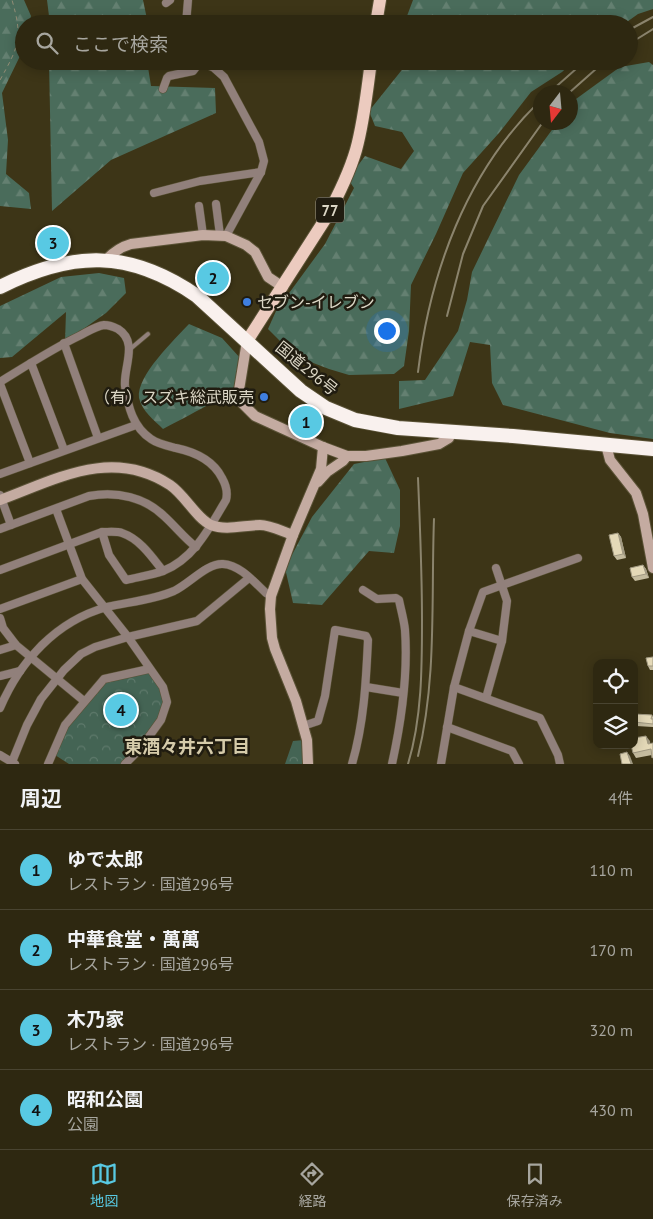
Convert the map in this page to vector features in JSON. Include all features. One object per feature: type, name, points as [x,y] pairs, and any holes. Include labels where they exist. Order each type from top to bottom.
[{"type":"highway","name":"国道296号","points":[[0,288],[46,267],[84,261],[106,261],[142,267],[180,284],[198,296],[302,391],[326,408],[340,415],[374,424],[653,449]]},
{"type":"main road","points":[[378,15],[380,0]]},
{"type":"main road","name":"77","points":[[247,341],[326,218],[347,174],[356,150],[362,122],[369,70]]},
{"type":"street","points":[[187,15],[188,0]]},
{"type":"street","points":[[163,88],[169,76],[194,70]]},
{"type":"street","points":[[216,70],[224,77],[237,100],[262,152],[264,161],[261,172],[223,235]]},
{"type":"street","points":[[154,193],[200,181],[261,172]]},
{"type":"street","points":[[216,204],[223,235]]},
{"type":"street","points":[[199,206],[203,235]]},
{"type":"street","points":[[106,261],[112,253],[122,246],[131,244],[203,235],[223,235],[246,245],[255,252],[268,277],[283,287]]},
{"type":"street","points":[[30,463],[0,383],[64,343],[98,327],[106,325],[116,328],[123,333],[128,341],[130,350],[125,387],[136,425],[152,441],[198,454],[210,462],[219,472],[228,495],[196,547],[182,561],[163,571],[126,580],[109,555],[102,532]]},
{"type":"street","points":[[247,341],[239,390],[241,402],[255,416],[324,447],[347,456],[375,455],[439,444],[449,438],[451,432]]},
{"type":"street","points":[[64,343],[98,438]]},
{"type":"street","points":[[31,363],[64,450]]},
{"type":"street","points":[[0,474],[136,425]]},
{"type":"street","points":[[606,445],[610,460],[636,493],[643,514],[653,568]]},
{"type":"street","points":[[308,764],[307,740],[296,701],[281,668],[272,638],[270,609],[271,596],[293,535],[316,484],[324,447]]},
{"type":"street","points":[[316,484],[327,472],[347,456]]},
{"type":"street","points":[[11,525],[1,498],[66,475],[103,466],[123,466],[140,470],[170,485],[182,494],[202,517],[211,524],[226,527],[263,525],[293,535]]},
{"type":"street","points":[[0,529],[89,496],[116,494],[130,497],[155,508],[184,538],[196,547]]},
{"type":"street","points":[[56,509],[82,580],[128,637],[163,688],[167,702],[161,720],[140,749],[126,764]]},
{"type":"street","points":[[0,570],[102,532],[121,532],[132,537],[141,545],[163,571]]},
{"type":"street","points":[[441,764],[454,687],[469,631],[483,592],[578,558]]},
{"type":"street","points":[[0,708],[8,688],[31,656],[60,629],[80,616],[171,592],[185,586],[215,564],[231,565],[271,596]]},
{"type":"street","points":[[486,698],[502,641],[507,601],[496,568]]},
{"type":"street","points":[[0,755],[14,763],[28,725],[41,699],[81,654],[95,647],[128,637],[197,621],[249,578]]},
{"type":"street","points":[[0,610],[82,580]]},
{"type":"street","points":[[363,590],[377,599],[396,598],[399,600],[405,629],[406,656],[403,693],[392,764]]},
{"type":"street","points":[[0,618],[3,628],[16,644],[84,701]]},
{"type":"street","points":[[303,726],[318,721],[325,696],[335,630],[366,636],[368,640],[366,687],[359,738],[352,764]]},
{"type":"street","points":[[469,631],[502,641]]},
{"type":"street","points":[[0,650],[16,644]]},
{"type":"street","points":[[48,764],[65,725],[104,679],[149,669]]},
{"type":"street","points":[[0,676],[20,671]]},
{"type":"street","points":[[366,687],[403,693]]},
{"type":"street","points":[[454,687],[540,718],[558,755],[560,764]]},
{"type":"street","points":[[447,727],[512,751],[519,764]]},
{"type":"lane","points":[[130,350],[148,334]]},
{"type":"path","points":[[12,0],[16,15]]},
{"type":"path","points":[[0,80],[15,52]]},
{"type":"green space","points":[[0,0],[24,0],[31,15],[15,15],[15,66],[2,93],[8,140],[6,174],[29,193],[31,209],[0,206]]},
{"type":"green space","points":[[47,0],[143,0],[146,15],[49,15]]},
{"type":"green space","points":[[413,0],[653,0],[653,9],[637,15],[407,15]]},
{"type":"green space","points":[[649,62],[653,65],[653,439],[610,433],[503,405],[492,383],[490,345],[470,342],[453,396],[399,409],[399,381],[425,380],[458,331],[467,300],[472,272],[519,175],[552,130],[578,130],[578,98],[616,70],[638,70],[638,64]]},
{"type":"green space","points":[[49,70],[148,70],[151,86],[215,88],[216,113],[111,160],[52,211]]},
{"type":"green space","points":[[402,70],[564,70],[542,85],[533,85],[533,91],[499,133],[463,173],[411,285],[409,331],[404,366],[394,374],[349,375],[295,356],[268,329],[276,311],[325,244],[354,188],[348,179],[365,156],[401,169],[414,151],[402,132],[375,126],[369,111]]},
{"type":"green space","points":[[99,273],[124,278],[126,293],[106,313],[65,342],[66,312],[12,357],[0,358],[0,306],[61,277]]},
{"type":"green space","points":[[189,324],[222,338],[241,359],[239,376],[235,386],[223,396],[163,429],[143,407],[139,398],[140,389],[144,379],[158,358]]},
{"type":"green space","points":[[385,458],[400,490],[400,526],[394,553],[369,551],[322,605],[293,603],[285,568],[312,517],[354,464]]},
{"type":"green space","points":[[148,671],[163,693],[164,708],[155,726],[127,759],[121,764],[69,764],[55,755],[67,726],[106,681]]},
{"type":"green space","points":[[304,740],[306,764],[285,764],[293,741]]},
{"type":"building","points":[[618,533],[623,554],[614,556],[609,535]]},
{"type":"building","points":[[643,565],[646,574],[632,577],[630,568]]},
{"type":"building","points":[[653,657],[653,666],[648,666],[646,658]]},
{"type":"building","points":[[638,714],[652,715],[653,724],[638,722]]},
{"type":"building","points":[[646,736],[648,744],[653,743],[652,758],[651,749],[633,753],[632,749],[638,749],[638,737]]},
{"type":"building","points":[[627,752],[631,764],[622,764],[620,754]]},
{"type":"railway","points":[[638,25],[653,17]]},
{"type":"railway","points":[[638,38],[653,29]]},
{"type":"railway","points":[[558,85],[575,70]]},
{"type":"railway","points":[[578,85],[595,70]]},
{"type":"railway","points":[[418,372],[432,298],[442,261],[456,226],[472,192],[491,159],[514,129],[533,109]]},
{"type":"railway","points":[[447,316],[463,254],[483,206],[537,130]]},
{"type":"railway","points":[[408,764],[419,711],[421,674],[422,584],[418,478]]},
{"type":"railway","points":[[418,756],[424,727],[431,668],[434,519]]},
{"type":"place","name":"木乃家","points":[[53,243]]},
{"type":"place","name":"中華食堂・萬萬","points":[[213,278]]},
{"type":"place","name":"セブン-イレブン","points":[[247,302]]},
{"type":"place","name":"（有）スズキ総武販売","points":[[264,397]]},
{"type":"place","name":"ゆで太郎","points":[[306,422]]},
{"type":"place","name":"昭和公園","points":[[121,710]]},
{"type":"district","name":"東酒々井六丁目","points":[[187,746]]}]
